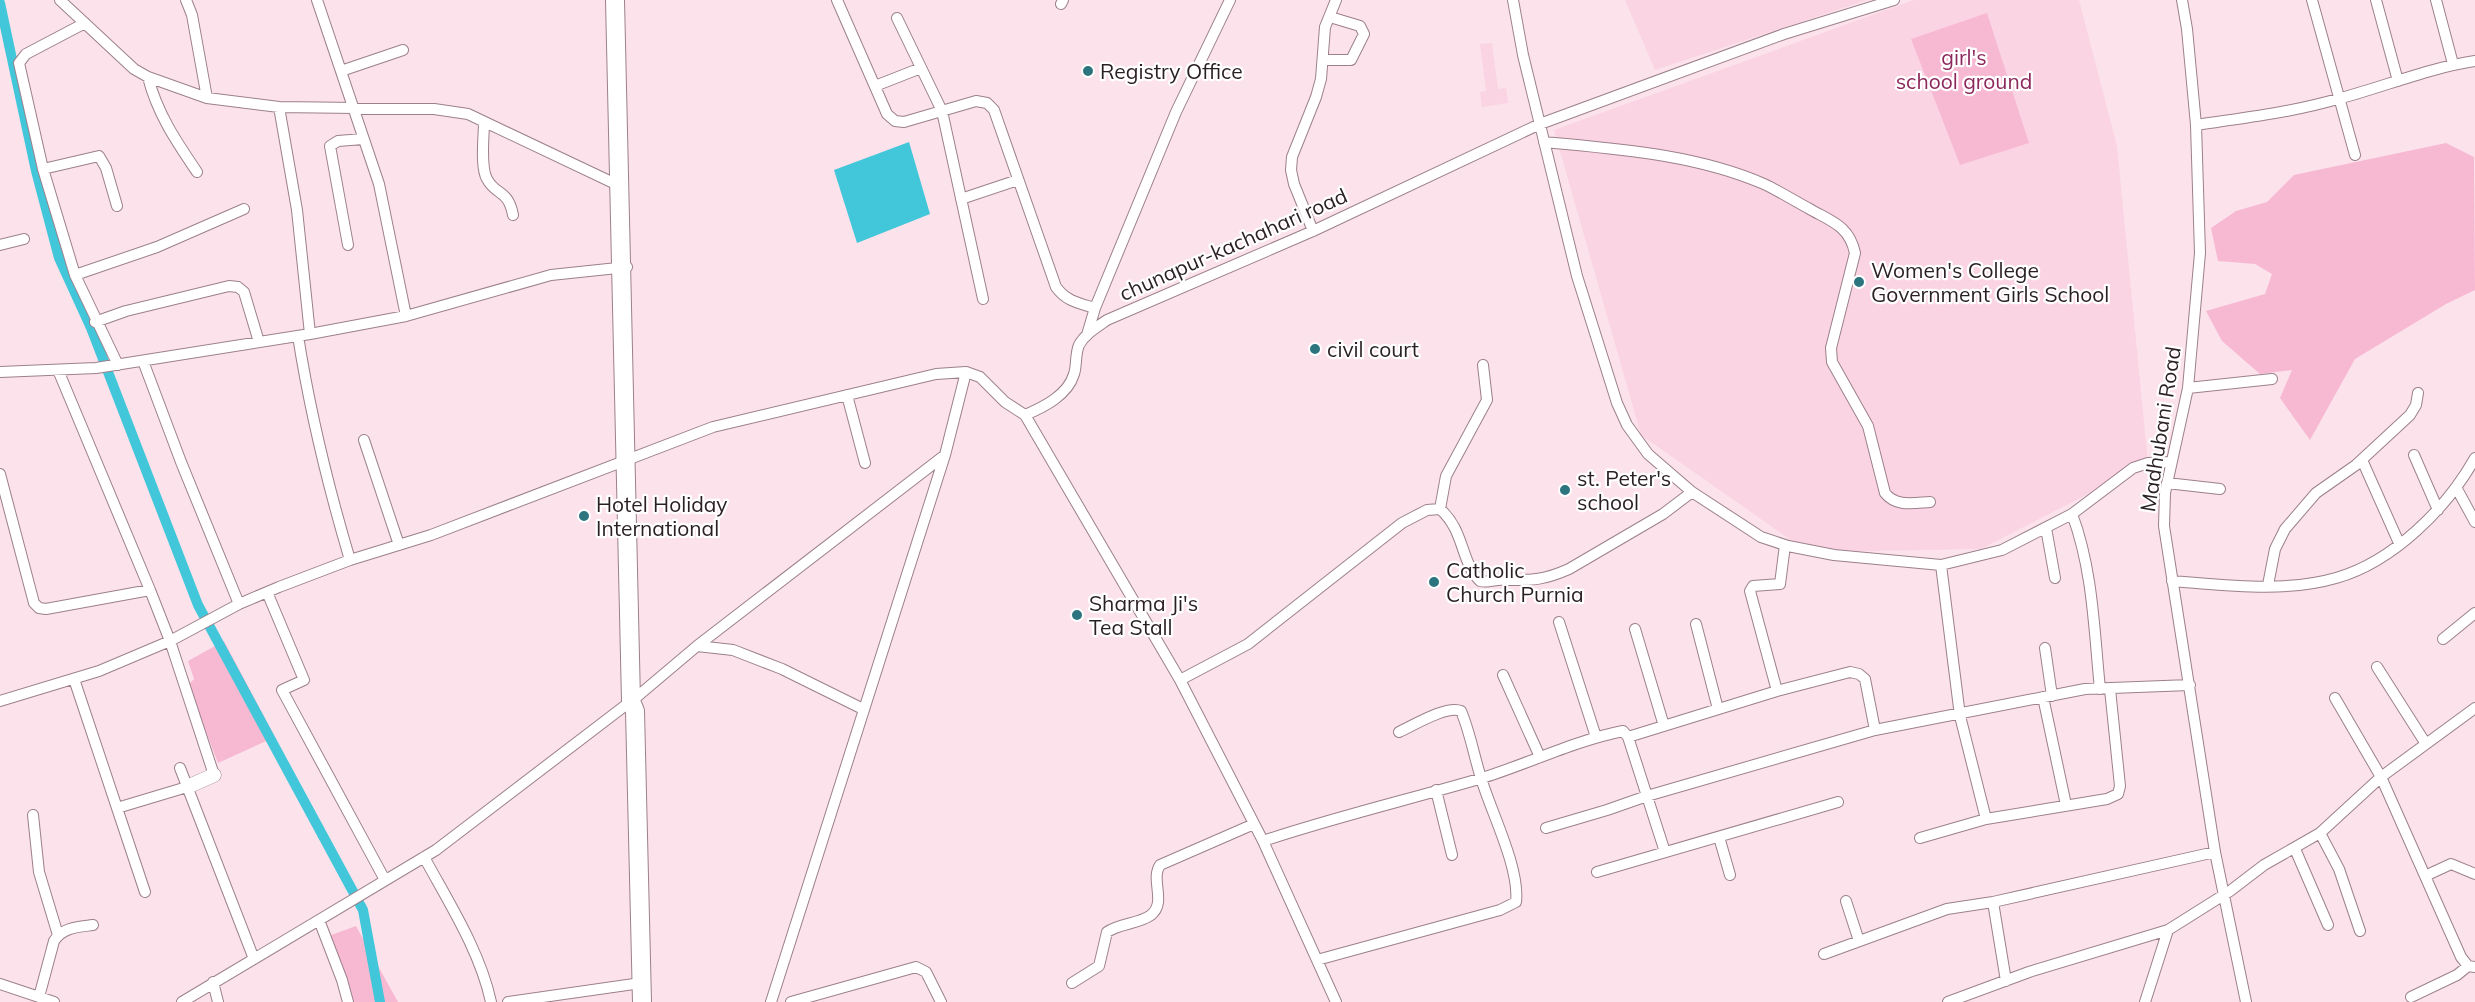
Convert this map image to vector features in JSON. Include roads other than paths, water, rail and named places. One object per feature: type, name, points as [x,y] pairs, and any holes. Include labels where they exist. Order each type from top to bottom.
[{"type":"highway","points":[[615,0],[624,188]]},
{"type":"highway","points":[[625,0],[625,267],[632,457],[642,1002]]},
{"type":"street","points":[[60,0],[134,69],[148,77],[207,98],[279,107],[452,111],[468,114],[624,188]]},
{"type":"street","points":[[186,0],[192,15],[207,98]]},
{"type":"street","points":[[317,0],[379,184],[406,315]]},
{"type":"street","points":[[837,0],[887,114],[896,121],[904,122],[976,101],[987,103],[994,110],[1056,286],[1062,296],[1072,302],[1095,308]]},
{"type":"street","points":[[1025,415],[1043,408],[1062,393],[1074,375],[1078,347],[1087,335],[1095,308],[1176,112],[1230,0]]},
{"type":"street","points":[[1313,231],[1294,184],[1291,170],[1295,145],[1316,97],[1323,60],[1325,27],[1336,0]]},
{"type":"street","points":[[1513,0],[1544,142],[1577,276],[1617,403],[1627,425],[1648,454],[1692,492],[1761,537],[1808,552],[1941,565],[2002,550],[2072,514],[2133,468],[2148,463],[2171,462]]},
{"type":"street","name":"chunapur-kachahari road","points":[[1087,335],[1107,320],[1313,231],[1540,123],[1784,34],[1894,0]]},
{"type":"street","name":"Madhubani Road","points":[[2182,0],[2196,125],[2200,254],[2188,388],[2167,483],[2164,526],[2215,852],[2246,1002]]},
{"type":"street","points":[[2312,0],[2355,155]]},
{"type":"street","points":[[2376,0],[2398,81]]},
{"type":"street","points":[[2436,0],[2454,64]]},
{"type":"street","points":[[1323,60],[1351,60],[1364,34],[1360,26],[1330,16]]},
{"type":"street","points":[[897,18],[942,111],[983,299]]},
{"type":"street","points":[[85,23],[26,54],[19,63],[43,169],[75,275],[115,365]]},
{"type":"street","points":[[341,71],[403,50]]},
{"type":"street","points":[[2196,125],[2339,99],[2454,64],[2475,61]]},
{"type":"street","points":[[875,86],[921,68]]},
{"type":"street","points":[[148,77],[154,101],[162,118],[197,172]]},
{"type":"street","points":[[279,107],[297,210],[310,334]]},
{"type":"street","points":[[484,122],[484,173],[490,184],[509,199],[513,215]]},
{"type":"street","points":[[348,245],[330,146],[338,141],[363,139]]},
{"type":"street","points":[[1544,142],[1644,152],[1709,167],[1762,183],[1842,227],[1852,240],[1856,253],[1831,348],[1832,362],[1868,426],[1885,493],[1890,500],[1897,503],[1930,502]]},
{"type":"street","points":[[43,169],[99,156],[106,168],[117,206]]},
{"type":"street","points":[[961,199],[1018,180]]},
{"type":"street","points":[[75,275],[157,247],[244,209]]},
{"type":"street","points":[[0,245],[24,239]]},
{"type":"street","points":[[0,372],[96,368],[310,334],[406,315],[551,275],[625,267]]},
{"type":"street","points":[[95,322],[126,311],[229,286],[238,287],[244,292],[259,342]]},
{"type":"street","points":[[298,336],[310,408],[334,508],[350,560]]},
{"type":"street","points":[[143,361],[238,603]]},
{"type":"street","points":[[1440,509],[1446,476],[1486,400],[1483,365]]},
{"type":"street","points":[[58,370],[170,641],[214,775],[187,787],[117,808]]},
{"type":"street","points":[[771,1002],[945,455],[966,372]]},
{"type":"street","points":[[0,701],[99,671],[170,641],[238,603],[350,560],[431,535],[713,427],[936,374],[966,372],[980,377],[1005,402],[1025,415],[1180,680],[1263,841],[1336,1002]]},
{"type":"street","points":[[2188,388],[2272,379]]},
{"type":"street","points":[[2268,585],[2275,549],[2285,529],[2316,493],[2362,460],[2410,415],[2416,405],[2418,393]]},
{"type":"street","points":[[846,395],[865,463]]},
{"type":"street","points":[[364,440],[399,545]]},
{"type":"street","points":[[182,1002],[424,857],[635,702],[697,646],[945,455]]},
{"type":"street","points":[[2414,455],[2438,510]]},
{"type":"street","points":[[2172,581],[2232,586],[2296,585],[2336,578],[2374,561],[2438,510],[2457,489],[2475,458]]},
{"type":"street","points":[[2362,460],[2399,543]]},
{"type":"street","points":[[0,474],[34,603],[39,608],[46,609],[150,590]]},
{"type":"street","points":[[2167,483],[2220,489]]},
{"type":"street","points":[[2457,489],[2475,522]]},
{"type":"street","points":[[1180,680],[1248,644],[1402,523],[1427,510],[1440,509],[1450,519],[1472,569],[1480,581],[1503,579],[1529,581],[1569,569],[1664,514],[1692,492]]},
{"type":"street","points":[[1920,838],[1986,819],[2114,797],[2120,790],[2089,571],[2072,514]]},
{"type":"street","points":[[2046,528],[2055,578]]},
{"type":"street","points":[[1777,691],[1750,591],[1754,586],[1780,584],[1785,545]]},
{"type":"street","points":[[1941,565],[1960,713],[1986,819]]},
{"type":"street","points":[[267,592],[304,680],[282,690],[385,880]]},
{"type":"street","points":[[2443,639],[2475,613]]},
{"type":"street","points":[[1559,622],[1596,737]]},
{"type":"street","points":[[1696,624],[1718,709]]},
{"type":"street","points":[[1635,629],[1664,726]]},
{"type":"street","points":[[697,646],[734,650],[782,669],[863,709]]},
{"type":"street","points":[[2045,648],[2047,696],[2066,805]]},
{"type":"street","points":[[2377,667],[2427,744]]},
{"type":"street","points":[[1628,737],[1777,691],[1850,672],[1859,674],[1865,680],[1869,690],[1875,730]]},
{"type":"street","points":[[1503,675],[1540,757]]},
{"type":"street","points":[[74,679],[145,892]]},
{"type":"street","points":[[1546,828],[1647,796],[1875,730],[2047,696],[2105,689],[2190,685]]},
{"type":"street","points":[[2335,698],[2381,777],[2461,957],[2471,966],[2411,997]]},
{"type":"street","points":[[1317,960],[1500,910],[1516,902],[1517,893],[1511,863],[1481,778],[1461,711],[1455,708],[1446,711],[1399,732]]},
{"type":"street","points":[[1948,1002],[2006,981],[2168,930],[2223,895],[2264,865],[2320,833],[2381,777],[2475,708]]},
{"type":"street","points":[[1263,841],[1326,820],[1481,778],[1596,737],[1623,731],[1628,737],[1665,852]]},
{"type":"street","points":[[180,768],[254,958]]},
{"type":"street","points":[[1436,790],[1452,855]]},
{"type":"street","points":[[1597,872],[1838,802]]},
{"type":"street","points":[[33,815],[39,872],[58,934]]},
{"type":"street","points":[[1072,983],[1099,966],[1107,932],[1115,927],[1147,917],[1154,912],[1158,903],[1157,875],[1161,865],[1254,824]]},
{"type":"street","points":[[2320,833],[2339,869],[2360,932]]},
{"type":"street","points":[[1719,837],[1730,875]]},
{"type":"street","points":[[2295,849],[2328,925]]},
{"type":"street","points":[[1824,954],[1947,909],[1993,902],[2215,852]]},
{"type":"street","points":[[424,857],[463,930],[488,989],[491,1002]]},
{"type":"street","points":[[2425,876],[2451,864],[2475,874]]},
{"type":"street","points":[[1846,901],[1858,941]]},
{"type":"street","points":[[1993,902],[2006,981]]},
{"type":"street","points":[[319,920],[348,1002]]},
{"type":"street","points":[[39,997],[54,941],[58,934],[93,925]]},
{"type":"street","points":[[2145,1002],[2168,930]]},
{"type":"street","points":[[791,1002],[916,967],[926,972],[941,1002]]},
{"type":"street","points":[[213,982],[218,1002]]},
{"type":"street","points":[[508,1002],[641,983]]},
{"type":"street","points":[[0,984],[54,1002]]},
{"type":"water","points":[[909,142],[930,214],[857,243],[834,170]]},
{"type":"waterway","points":[[0,3],[36,171],[59,258],[91,328],[198,605],[363,910],[380,1002]]},
{"type":"place","name":"Registry Office","points":[[1088,71]]},
{"type":"place","name":"Women's College Government Girls School","points":[[1859,282]]},
{"type":"place","name":"civil court","points":[[1315,349]]},
{"type":"place","name":"st. Peter's school","points":[[1565,490]]},
{"type":"place","name":"Hotel Holiday International","points":[[584,516]]},
{"type":"place","name":"Catholic Church Purnia","points":[[1434,582]]},
{"type":"place","name":"Sharma Ji's Tea Stall","points":[[1077,615]]},
{"type":"park label","name":"girl's school ground","points":[[1964,69]]}]
